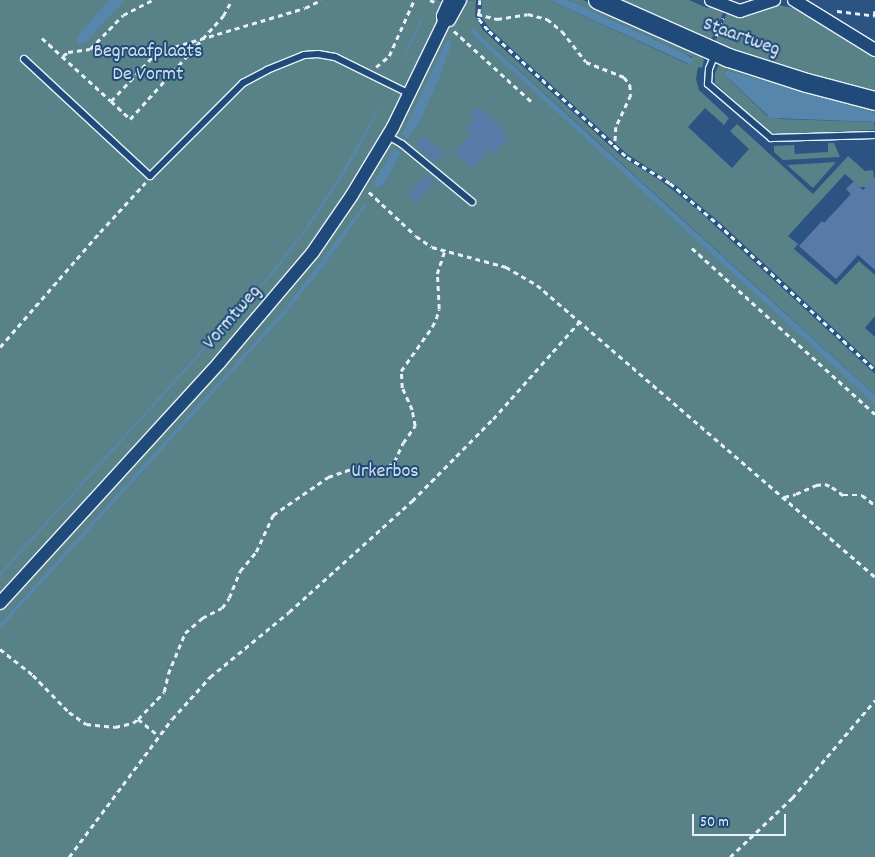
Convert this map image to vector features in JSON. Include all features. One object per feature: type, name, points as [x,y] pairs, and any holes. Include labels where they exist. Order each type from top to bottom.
[{"type":"main road","name":"Staartweg","points":[[598,0],[807,83],[875,101]]},
{"type":"street","name":"Vormtweg","points":[[444,22],[450,20],[460,0]]},
{"type":"street","points":[[711,0],[735,11],[742,11],[774,0]]},
{"type":"street","points":[[794,0],[875,50]]},
{"type":"street","name":"Vormtweg","points":[[0,603],[219,363],[292,279],[334,222],[388,136],[444,22],[444,2]]},
{"type":"lane","points":[[714,47],[708,84],[771,138],[875,135]]},
{"type":"lane","points":[[24,59],[150,176],[237,88],[267,70],[311,53],[335,57],[408,93]]},
{"type":"lane","points":[[388,136],[402,144],[472,202]]},
{"type":"path","points":[[62,57],[68,52],[90,50],[123,15],[153,0]]},
{"type":"path","points":[[42,38],[130,119],[223,16],[232,0]]},
{"type":"path","points":[[110,101],[154,54],[305,8],[320,0]]},
{"type":"path","points":[[367,72],[389,56],[414,0]]},
{"type":"path","points":[[430,0],[444,2]]},
{"type":"path","points":[[480,0],[477,14],[481,23],[489,31],[635,164],[670,183],[875,370]]},
{"type":"path","points":[[833,10],[875,16],[875,9]]},
{"type":"path","points":[[714,47],[726,12]]},
{"type":"path","points":[[477,14],[497,18],[528,14],[546,19],[562,30],[586,62],[624,76],[630,85],[632,95],[616,127],[615,147]]},
{"type":"path","points":[[444,22],[532,102]]},
{"type":"path","points":[[0,347],[150,176]]},
{"type":"path","points":[[363,187],[416,236],[432,247],[517,272],[537,285],[875,577]]},
{"type":"path","points":[[692,248],[875,414]]},
{"type":"path","points":[[0,649],[44,684],[69,712],[86,724],[115,727],[133,723],[138,719],[164,692],[168,674],[185,634],[202,618],[222,608],[229,598],[240,571],[256,552],[273,515],[328,477],[356,468],[388,467],[394,462],[403,443],[415,426],[412,410],[402,388],[401,371],[432,327],[436,318],[439,309],[437,274],[444,252]]},
{"type":"path","points":[[69,857],[159,736],[210,677],[322,584],[459,455],[580,321]]},
{"type":"path","points":[[784,497],[816,485],[824,484],[843,495],[862,495],[875,505]]},
{"type":"path","points":[[730,857],[760,831],[792,798],[875,700]]},
{"type":"path","points":[[138,719],[159,736]]},
{"type":"green space","name":"Urkerbos","points":[[0,0],[439,0],[442,2],[476,0],[475,16],[483,30],[621,156],[661,181],[698,210],[875,374],[875,395],[473,28],[875,397],[875,857],[0,857]]},
{"type":"green space","points":[[482,0],[549,0],[688,64],[692,62],[692,57],[568,0],[583,0],[698,52],[704,60],[702,68],[698,67],[696,79],[699,90],[729,118],[724,125],[705,108],[688,127],[732,168],[749,149],[730,131],[737,124],[813,194],[848,156],[865,171],[873,170],[874,179],[869,187],[860,187],[845,174],[788,236],[798,244],[794,249],[836,285],[859,261],[875,275],[875,316],[865,328],[875,337],[875,367],[726,228],[677,186],[627,154],[490,29],[481,17]]},
{"type":"green space","points":[[613,0],[689,0],[707,8],[712,6],[724,11],[711,40]]},
{"type":"green space","points":[[778,5],[799,9],[875,56],[875,96],[755,61],[752,55],[715,42],[727,13],[742,17]]},
{"type":"green space","points":[[726,63],[875,106],[875,113],[848,107],[726,70],[724,74],[767,116],[781,119],[874,122],[875,130],[777,134],[769,132],[715,83],[715,73],[719,65]]},
{"type":"green space","points":[[828,143],[834,143],[840,157],[783,160],[774,152],[774,146],[794,145],[795,154],[828,152]]},
{"type":"green space","points":[[836,162],[813,188],[787,165]]},
{"type":"water","points":[[109,0],[125,0],[85,43],[78,44],[77,37]]},
{"type":"water","points":[[549,0],[568,0],[575,3],[686,54],[693,59],[692,63],[689,64]]},
{"type":"water","points":[[424,15],[414,39],[395,76],[420,20]]},
{"type":"water","points":[[472,28],[875,395],[875,404],[477,39],[470,31]]},
{"type":"water","points":[[447,40],[452,43],[439,78],[418,125],[407,140],[402,134]]},
{"type":"water","points":[[726,70],[875,113],[875,122],[770,118],[724,74]]},
{"type":"water","points":[[388,93],[355,156],[317,216],[274,273],[0,576],[0,573],[265,280],[305,229],[336,182]]},
{"type":"water","points":[[393,149],[400,152],[400,155],[383,185],[378,188],[374,185],[375,181]]},
{"type":"water","points":[[364,204],[367,205],[322,268],[285,314],[0,629],[0,624],[288,305]]},
{"type":"building","points":[[478,106],[505,131],[502,134],[508,139],[494,154],[490,150],[472,169],[454,153],[472,133],[466,128],[475,119],[470,114]]},
{"type":"building","points":[[424,136],[444,153],[435,163],[416,146]]},
{"type":"building","points":[[427,174],[435,181],[416,202],[408,195]]},
{"type":"building","points":[[875,177],[875,270],[858,255],[836,279],[799,246],[851,194],[846,189],[854,181],[863,190]]},
{"type":"park label","name":"Begraafplaats De Vormt","points":[[148,64]]}]
